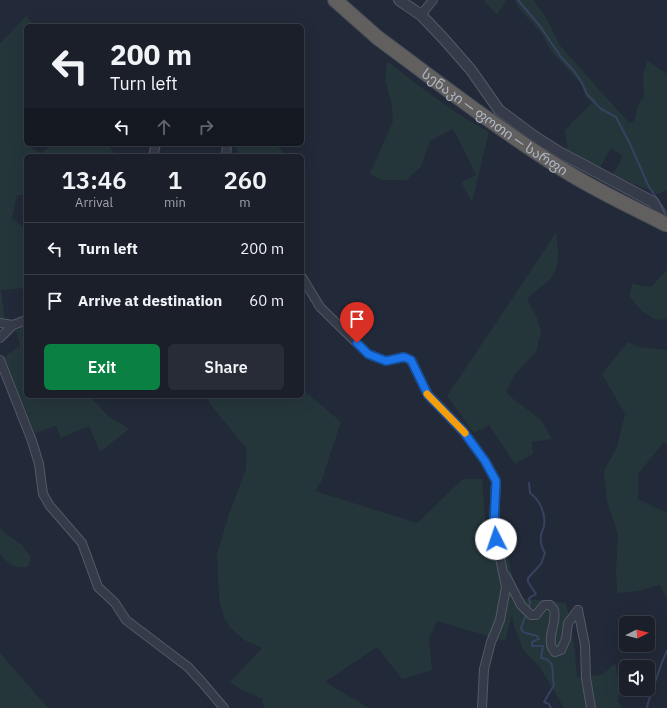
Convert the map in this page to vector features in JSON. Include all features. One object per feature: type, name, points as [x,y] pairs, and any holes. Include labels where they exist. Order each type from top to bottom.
[{"type":"highway","name":"სენაკი — ფოთი — სარფი","points":[[335,0],[378,38],[484,117],[563,169],[625,204],[667,225]]},
{"type":"street","points":[[400,0],[421,15],[443,38],[470,70],[499,110],[534,136],[559,152],[653,202],[667,230]]},
{"type":"street","points":[[421,15],[434,0]]},
{"type":"street","points":[[304,280],[320,307],[368,354],[386,361],[404,357],[411,360],[428,395],[463,431],[485,461],[496,481],[494,524],[506,587],[500,620],[491,642],[484,669],[482,708]]},
{"type":"street","points":[[0,338],[13,325],[24,321]]},
{"type":"street","points":[[0,324],[13,325]]},
{"type":"street","points":[[0,360],[32,441],[39,464],[43,494],[50,506],[82,542],[98,587],[115,603],[126,620],[188,668],[224,708]]},
{"type":"street","points":[[502,569],[521,605],[531,615],[536,615],[544,605],[550,605],[554,611],[551,637],[552,649],[555,652],[561,650],[566,639],[568,623],[578,610],[585,645],[586,678],[591,708]]},
{"type":"shaded area","points":[[484,0],[506,0],[497,15]]},
{"type":"shaded area","points":[[515,0],[533,0],[545,16],[561,47],[629,123],[634,121],[638,105],[644,96],[643,75],[647,60],[667,74],[667,190],[658,194],[613,175],[623,156],[611,148],[599,169],[568,152],[565,131],[572,122],[592,103],[586,97],[581,84],[551,51],[542,34],[518,7]]},
{"type":"shaded area","points":[[26,16],[32,24],[24,24],[24,138],[22,142],[24,143],[24,146],[29,146],[41,153],[51,146],[108,146],[115,154],[24,154],[24,195],[17,195],[12,218],[24,228],[24,288],[1,290],[5,321],[0,319],[0,44]]},
{"type":"shaded area","points":[[387,61],[449,108],[489,132],[472,202],[461,182],[476,175],[453,129],[430,141],[421,167],[406,180],[381,180],[370,174],[393,121],[391,101],[385,80]]},
{"type":"shaded area","points":[[236,146],[277,146],[285,154],[238,154]]},
{"type":"shaded area","points":[[556,233],[558,260],[555,273],[527,299],[537,318],[541,333],[536,352],[515,374],[506,392],[541,420],[552,439],[532,442],[533,454],[515,464],[489,425],[474,433],[447,396]]},
{"type":"shaded area","points":[[667,270],[667,319],[656,320],[642,311],[629,296],[632,284],[651,287]]},
{"type":"shaded area","points":[[24,326],[24,398],[92,398],[107,415],[129,429],[100,452],[89,426],[61,438],[56,426],[35,433],[4,357],[20,346],[16,330]]},
{"type":"shaded area","points":[[628,342],[639,347],[667,350],[667,444],[664,442],[638,474],[638,499],[667,513],[667,599],[660,585],[638,591],[617,593],[616,569],[618,534],[607,501],[604,471],[617,447],[625,414],[602,374]]},
{"type":"shaded area","points":[[304,391],[341,422],[322,480],[315,491],[417,523],[463,479],[482,479],[487,546],[505,543],[517,598],[566,603],[574,644],[577,677],[602,675],[615,663],[619,682],[618,702],[622,708],[564,708],[540,667],[524,651],[514,626],[512,615],[505,641],[437,621],[429,639],[432,670],[402,679],[377,647],[325,682],[369,708],[264,708],[262,699],[242,690],[230,682],[262,648],[244,640],[230,627],[224,618],[219,598],[217,555],[229,514],[246,469],[246,448],[210,404],[208,398],[304,398]]},
{"type":"shaded area","points":[[0,528],[22,545],[31,557],[28,567],[12,565],[0,554]]},
{"type":"shaded area","points":[[0,653],[46,706],[50,708],[0,708]]},
{"type":"waterway","points":[[518,0],[540,26],[561,57],[574,71],[587,94],[601,109],[616,117],[649,187],[667,213]]},
{"type":"waterway","points":[[528,609],[530,603],[529,598],[536,594],[528,582],[528,578],[541,564],[545,553],[541,540],[541,534],[544,528],[543,512],[537,499],[530,493],[529,483]]},
{"type":"waterway","points":[[526,614],[521,628],[523,632],[537,636],[539,639],[532,642],[532,646],[543,646],[541,658],[546,659],[551,664],[554,685],[544,702],[549,704],[551,708]]},
{"type":"waterway","points":[[647,708],[667,651]]},
{"type":"slow traffic","points":[[427,394],[465,433]]},
{"type":"route","points":[[357,343],[368,354],[386,361],[404,357],[411,360],[428,395],[463,431],[485,461],[496,481],[494,524],[496,539]]}]
